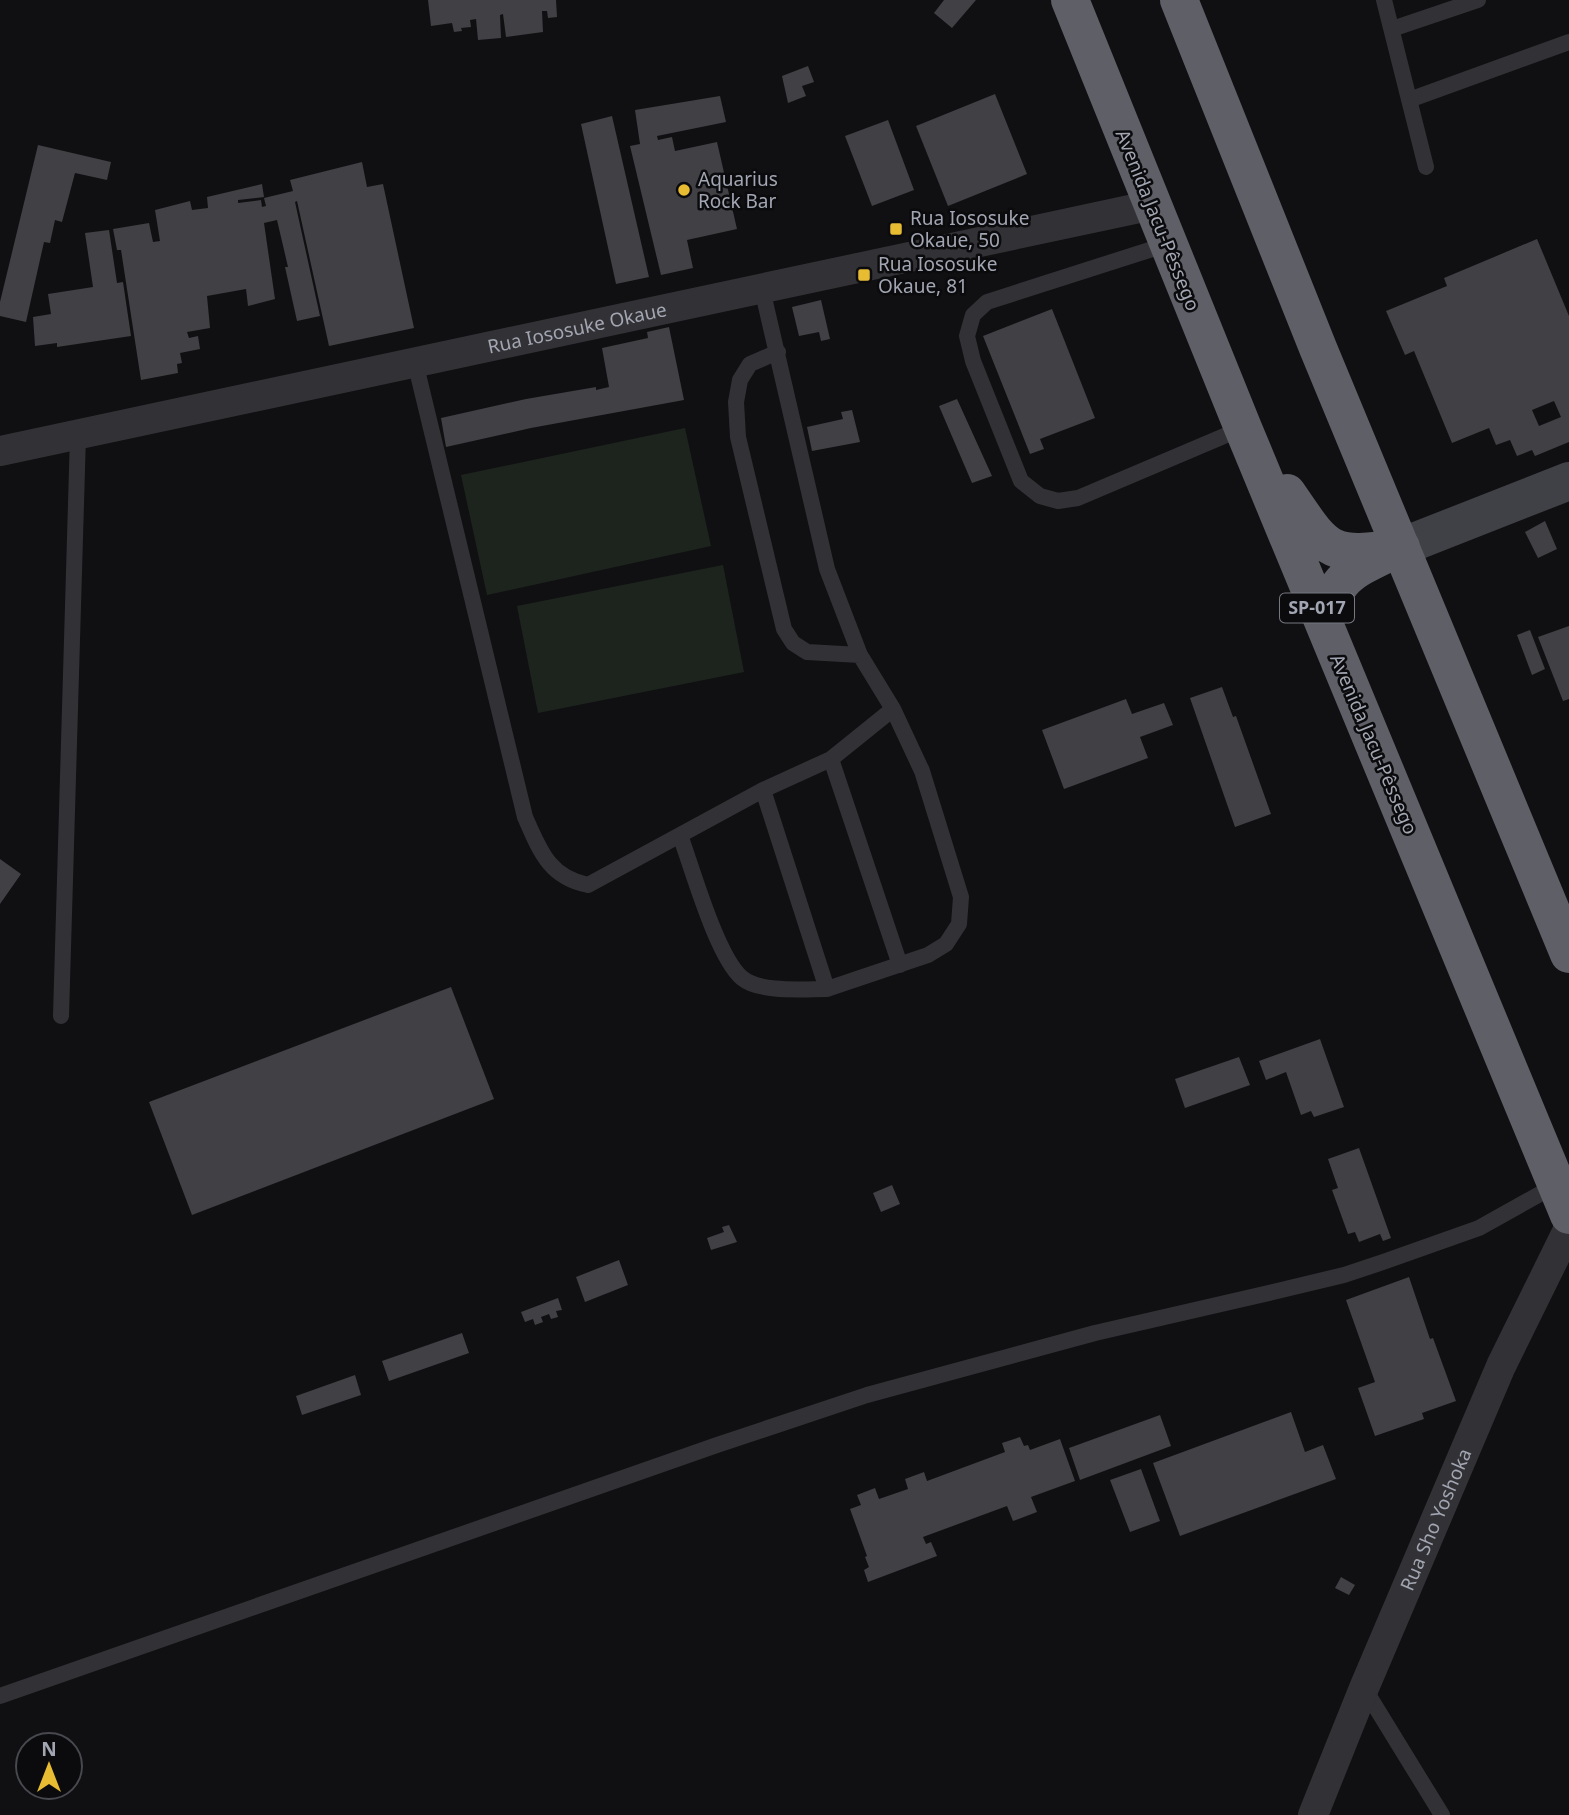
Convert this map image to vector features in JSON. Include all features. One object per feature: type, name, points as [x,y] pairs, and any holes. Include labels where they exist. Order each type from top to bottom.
[{"type":"highway","name":"Avenida Jacu-Pêssego","points":[[1070,0],[1242,428],[1563,1200]]},
{"type":"highway","points":[[1179,0],[1318,348],[1569,954]]},
{"type":"highway","points":[[1242,428],[1324,544],[1339,550],[1362,552],[1401,547]]},
{"type":"highway","points":[[1322,621],[1331,595],[1354,569],[1401,547]]},
{"type":"main road","points":[[1401,547],[1569,481]]},
{"type":"street","name":"Rua Iososuke Okaue","points":[[0,451],[1153,205]]},
{"type":"street","name":"Rua Sho Yoshoka","points":[[1313,1815],[1364,1688],[1502,1366],[1569,1228]]},
{"type":"lane","points":[[1384,0],[1426,167]]},
{"type":"lane","points":[[1392,29],[1478,0]]},
{"type":"lane","points":[[1409,100],[1569,42]]},
{"type":"lane","points":[[1168,244],[987,302],[973,315],[967,337],[973,361],[1021,481],[1040,496],[1058,501],[1078,498],[1242,428]]},
{"type":"lane","points":[[680,835],[723,953],[743,979],[770,988],[827,989],[900,965],[928,955],[946,944],[959,924],[961,897],[922,771],[893,709],[860,655],[827,569],[762,289]]},
{"type":"lane","points":[[778,352],[750,364],[740,380],[736,402],[738,437],[784,629],[793,643],[807,652],[860,655]]},
{"type":"lane","points":[[415,362],[525,817],[551,866],[569,881],[588,885],[763,790],[831,759],[893,709]]},
{"type":"lane","points":[[61,1016],[78,435]]},
{"type":"lane","points":[[831,759],[900,965]]},
{"type":"lane","points":[[763,790],[827,989]]},
{"type":"lane","points":[[0,1696],[867,1395],[1095,1333],[1320,1280],[1383,1262],[1563,1200]]},
{"type":"lane","points":[[1364,1688],[1442,1815]]},
{"type":"shaded area","points":[[685,428],[711,546],[487,595],[461,475]]},
{"type":"shaded area","points":[[723,565],[744,672],[538,713],[517,606]]},
{"type":"building","points":[[428,0],[556,0],[557,17],[548,18],[547,11],[542,11],[543,32],[506,37],[503,14],[500,15],[501,38],[478,40],[476,19],[470,20],[471,27],[461,28],[462,31],[454,32],[452,23],[431,26]]},
{"type":"building","points":[[944,0],[976,0],[952,28],[934,13]]},
{"type":"building","points":[[808,66],[814,82],[802,86],[806,96],[788,103],[782,76]]},
{"type":"building","points":[[995,94],[1027,174],[948,206],[916,126]]},
{"type":"building","name":"Aquarius Rock Bar","points":[[720,96],[726,122],[657,136],[658,140],[672,137],[675,151],[717,142],[737,229],[687,240],[693,268],[661,275],[630,146],[640,144],[635,110]]},
{"type":"building","points":[[612,116],[649,277],[616,284],[581,124]]},
{"type":"building","points":[[888,120],[914,190],[872,206],[845,136]]},
{"type":"building","points":[[38,145],[111,162],[107,180],[75,173],[62,222],[55,220],[50,243],[44,242],[26,322],[0,316],[0,302]]},
{"type":"building","points":[[362,162],[367,187],[383,184],[414,328],[329,346],[297,201],[295,202],[320,316],[297,321],[277,220],[264,223],[275,299],[248,306],[246,289],[207,296],[210,328],[187,332],[189,338],[198,336],[200,349],[180,353],[182,363],[177,364],[178,373],[141,380],[121,250],[117,250],[113,229],[149,223],[153,242],[160,241],[155,210],[190,201],[192,210],[208,208],[207,197],[262,184],[264,197],[238,200],[238,203],[261,200],[262,207],[266,206],[264,198],[293,191],[290,180]]},
{"type":"building","points":[[109,230],[117,283],[123,282],[131,336],[57,347],[57,343],[35,346],[33,317],[51,314],[48,294],[93,287],[85,233]]},
{"type":"building","points":[[1537,239],[1569,316],[1569,442],[1535,456],[1532,450],[1517,456],[1510,440],[1496,445],[1489,428],[1452,443],[1414,351],[1405,355],[1386,311],[1447,286],[1444,278]],"holes":[[[1554,401],[1561,417],[1539,426],[1532,410]]]},
{"type":"building","points":[[821,300],[830,339],[821,341],[819,332],[799,336],[792,307]]},
{"type":"building","points":[[1052,309],[1095,418],[1040,439],[1044,449],[1030,454],[983,336]]},
{"type":"building","points":[[669,327],[684,400],[531,428],[446,447],[441,418],[526,399],[609,387],[602,348],[648,338],[647,332]]},
{"type":"building","points":[[957,399],[992,476],[972,483],[939,406]]},
{"type":"building","points":[[852,410],[860,442],[812,451],[807,427],[843,419],[841,412]]},
{"type":"building","points":[[1545,521],[1557,549],[1538,558],[1525,532]]},
{"type":"building","points":[[1569,626],[1569,699],[1563,701],[1538,637]]},
{"type":"building","points":[[1530,630],[1545,669],[1532,675],[1517,635]]},
{"type":"building","points":[[1222,687],[1233,717],[1236,716],[1271,814],[1235,827],[1190,698]]},
{"type":"building","points":[[1126,699],[1132,714],[1164,703],[1173,725],[1140,737],[1148,758],[1064,789],[1042,730]]},
{"type":"building","points":[[0,859],[21,874],[0,904]]},
{"type":"building","points":[[451,987],[494,1099],[192,1215],[149,1102]]},
{"type":"building","points":[[1320,1039],[1344,1107],[1314,1117],[1311,1111],[1301,1115],[1286,1072],[1266,1080],[1259,1061]]},
{"type":"building","points":[[1239,1057],[1250,1085],[1185,1108],[1175,1079]]},
{"type":"building","points":[[1359,1148],[1391,1238],[1383,1241],[1380,1234],[1359,1242],[1355,1232],[1348,1234],[1332,1190],[1338,1188],[1328,1159]]},
{"type":"building","points":[[892,1185],[900,1204],[881,1212],[873,1193]]},
{"type":"building","points":[[729,1225],[737,1242],[711,1250],[707,1238],[724,1232],[722,1227]]},
{"type":"building","points":[[619,1260],[628,1285],[585,1302],[576,1277]]},
{"type":"building","points":[[1409,1277],[1430,1339],[1433,1338],[1456,1401],[1422,1413],[1424,1419],[1375,1436],[1358,1388],[1375,1382],[1346,1300]]},
{"type":"building","points":[[558,1298],[562,1310],[556,1311],[558,1317],[551,1319],[549,1314],[541,1317],[543,1322],[535,1325],[533,1319],[525,1322],[521,1312]]},
{"type":"building","points":[[462,1333],[469,1353],[389,1381],[382,1361]]},
{"type":"building","points":[[355,1375],[361,1395],[302,1415],[296,1396]]},
{"type":"building","points":[[1291,1412],[1305,1452],[1323,1445],[1336,1479],[1180,1536],[1153,1463]]},
{"type":"building","points":[[1160,1415],[1171,1446],[1080,1480],[1069,1448]]},
{"type":"building","points":[[1020,1437],[1024,1446],[1028,1445],[1030,1450],[1060,1439],[1075,1481],[1031,1497],[1037,1512],[1013,1521],[1007,1506],[923,1537],[926,1544],[931,1542],[937,1556],[868,1582],[864,1570],[869,1567],[865,1557],[867,1556],[850,1509],[861,1505],[857,1495],[875,1488],[879,1499],[908,1489],[905,1479],[924,1472],[927,1481],[1005,1452],[1002,1443]]},
{"type":"building","points":[[1141,1469],[1160,1521],[1130,1532],[1110,1480]]},
{"type":"building","points":[[1341,1577],[1355,1585],[1349,1595],[1335,1588]]},
{"type":"place","name":"Aquarius Rock Bar","points":[[684,190]]},
{"type":"place","name":"Rua Iososuke Okaue, 50","points":[[896,229]]},
{"type":"place","name":"Rua Iososuke Okaue, 81","points":[[864,275]]}]
